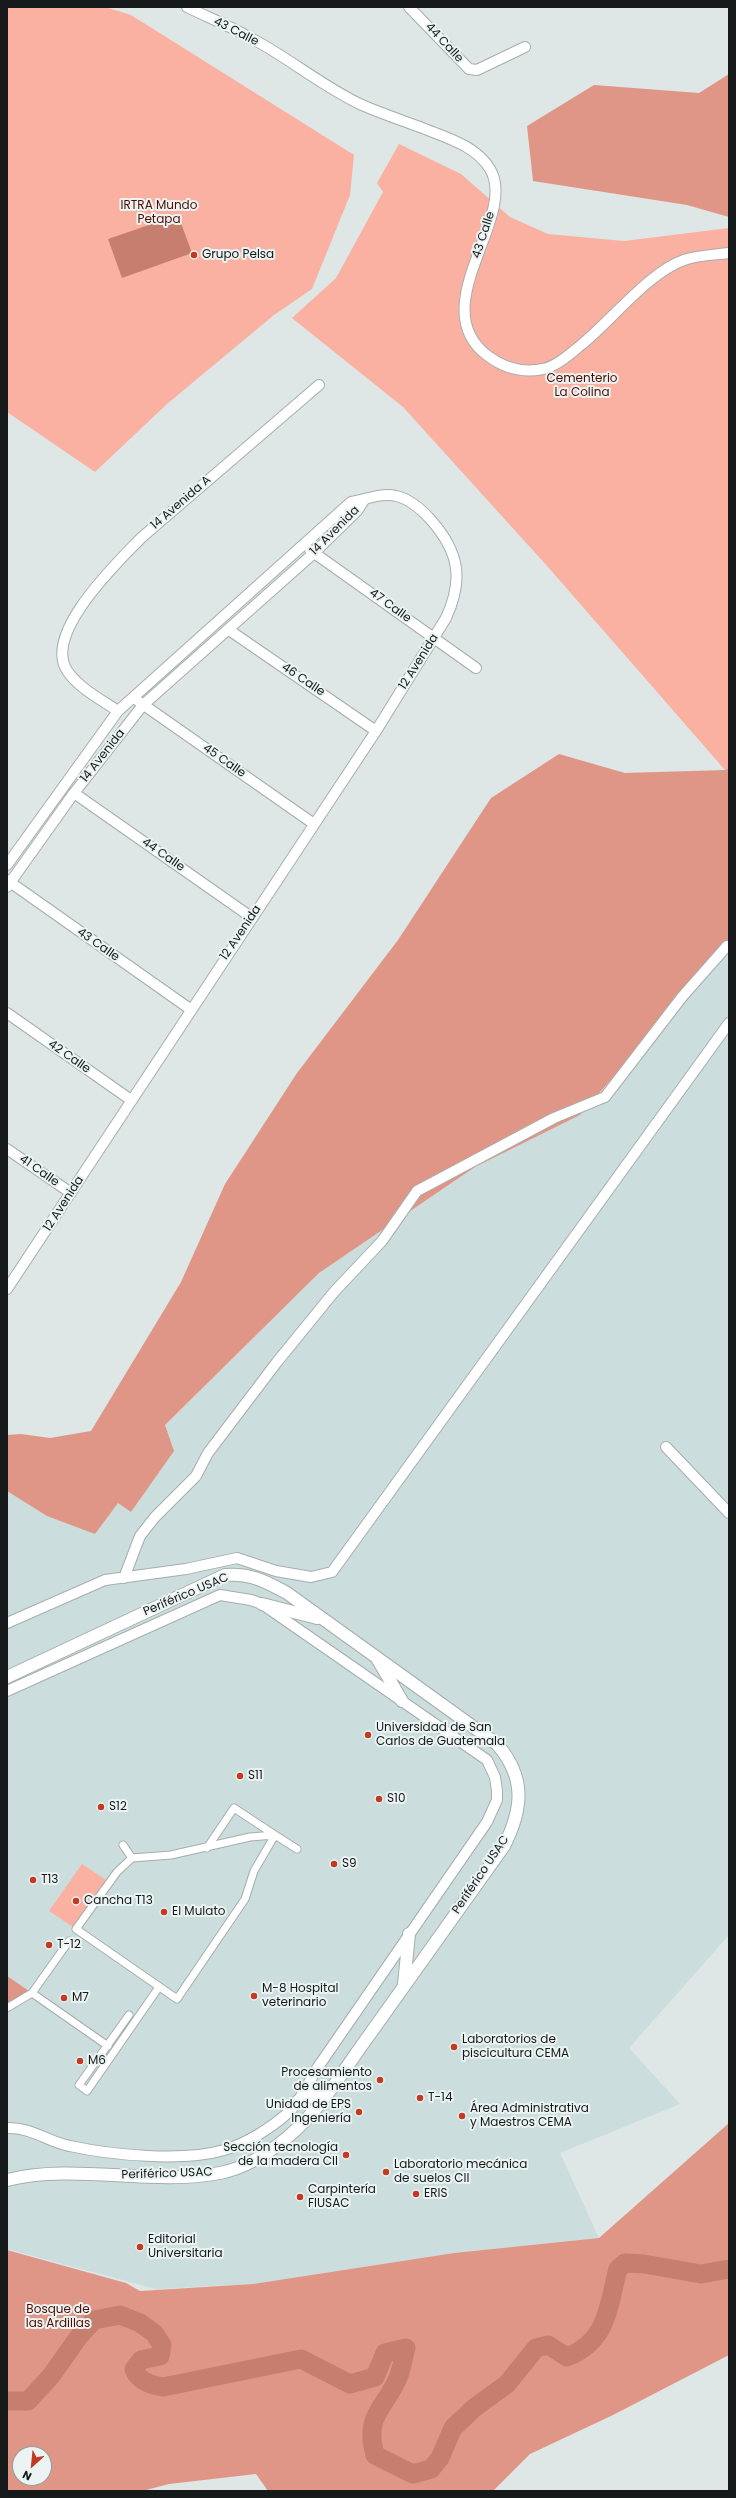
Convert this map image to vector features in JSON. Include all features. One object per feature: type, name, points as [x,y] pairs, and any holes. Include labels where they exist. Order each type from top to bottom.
[{"type":"street","name":"43 Calle","points":[[187,7],[248,36],[361,104],[460,143],[485,162],[492,171],[495,196],[492,215],[469,284],[464,316],[467,332],[484,354],[498,363],[515,369],[529,370],[556,364],[586,341],[643,288],[670,267],[695,257],[729,253]]},
{"type":"street","name":"44 Calle","points":[[409,7],[469,69],[477,70],[525,47]]},
{"type":"street","name":"14 Avenida A","points":[[118,711],[88,691],[68,673],[62,658],[64,639],[73,619],[95,590],[141,538],[319,385]]},
{"type":"street","name":"12 Avenida","points":[[8,1286],[71,1193],[190,1009],[376,730],[434,638],[453,603],[457,587],[457,569],[453,552],[439,530],[424,512],[410,502],[387,494],[376,495],[364,500]]},
{"type":"street","name":"14 Avenida","points":[[7,865],[118,711],[351,502],[364,500]]},
{"type":"street","name":"14 Avenida","points":[[8,883],[74,793],[143,705],[314,553],[357,511],[364,500]]},
{"type":"street","name":"47 Calle","points":[[303,545],[476,668]]},
{"type":"street","name":"46 Calle","points":[[229,630],[376,730]]},
{"type":"street","name":"45 Calle","points":[[133,698],[314,824]]},
{"type":"street","name":"44 Calle","points":[[74,793],[251,917]]},
{"type":"street","name":"43 Calle","points":[[8,883],[190,1009]]},
{"type":"street","points":[[124,1578],[140,1536],[145,1529],[196,1476],[208,1453],[277,1362],[334,1292],[382,1241],[417,1191],[554,1118],[605,1097],[682,997],[727,946],[729,948]]},
{"type":"street","name":"42 Calle","points":[[7,1013],[131,1100]]},
{"type":"street","points":[[7,1623],[105,1580],[186,1569],[237,1558],[276,1571],[311,1577],[332,1572],[729,1023]]},
{"type":"street","name":"41 Calle","points":[[7,1149],[71,1193]]},
{"type":"street","points":[[666,1447],[729,1513]]},
{"type":"street","name":"Periférico USAC","points":[[7,1677],[225,1576],[241,1574],[257,1577],[287,1593],[497,1744],[508,1756],[514,1770],[520,1800],[518,1814],[504,1846],[334,2084],[303,2122],[279,2144],[256,2159],[221,2172],[155,2177],[32,2174],[7,2180]]},
{"type":"street","name":"Periférico USAC","points":[[7,1691],[220,1595],[262,1604],[487,1760],[495,1777],[497,1791],[497,1800],[487,1822],[318,2067],[298,2101],[289,2112],[261,2132],[237,2146],[212,2153],[183,2155],[132,2154],[71,2146],[26,2129],[7,2128]]},
{"type":"street","points":[[262,1604],[324,1619]]},
{"type":"street","points":[[376,1657],[402,1701]]},
{"type":"street","points":[[206,1848],[234,1808],[297,1849]]},
{"type":"street","points":[[275,1836],[254,1870],[245,1899],[177,1999],[76,1929],[117,1872],[132,1858],[170,1855],[250,1837],[275,1836]]},
{"type":"street","points":[[123,1845],[132,1858]]},
{"type":"street","points":[[404,1986],[409,1934]]},
{"type":"street","points":[[7,2008],[32,1993],[69,1941]]},
{"type":"street","points":[[130,2015],[79,2085],[87,2091],[158,1987]]},
{"type":"street","points":[[32,1993],[108,2046]]},
{"type":"street","points":[[298,2101],[318,2094],[334,2084]]},
{"type":"shaded area","points":[[178,215],[192,253],[122,278],[108,239]]},
{"type":"shaded area","name":"Universidad de San Carlos de Guatemala","points":[[729,944],[729,1935],[629,2048],[680,2104],[560,2153],[599,2238],[454,2253],[253,2284],[156,2289],[7,2249],[7,1491],[47,1516],[118,1503],[131,1512],[173,1451],[165,1425],[319,1273],[475,1167],[580,1115]]},
{"type":"green space","name":"IRTRA Mundo Petapa","points":[[7,7],[105,7],[131,15],[354,155],[350,195],[312,289],[274,315],[167,404],[95,472],[7,412]]},
{"type":"green space","points":[[729,74],[729,217],[687,205],[533,181],[527,126],[594,85],[699,93]]},
{"type":"green space","name":"Cementerio La Colina","points":[[399,144],[461,174],[510,217],[548,234],[624,241],[729,228],[729,768],[725,770],[548,567],[403,407],[292,318],[336,278],[383,192],[377,183]]},
{"type":"green space","points":[[559,754],[625,773],[725,770],[729,768],[729,944],[580,1115],[475,1167],[319,1273],[165,1425],[174,1451],[131,1512],[118,1503],[95,1534],[47,1516],[7,1491],[7,1435],[21,1434],[50,1438],[91,1431],[181,1282],[225,1184],[297,1073],[398,940],[491,798]]},
{"type":"green space","name":"Cancha T13","points":[[82,1864],[109,1882],[76,1929],[49,1911]]},
{"type":"green space","points":[[7,1976],[32,1993],[7,2008]]},
{"type":"green space","name":"Bosque de las Ardillas","points":[[729,2123],[729,2355],[613,2415],[530,2454],[493,2491],[268,2491],[256,2474],[169,2484],[142,2491],[7,2491],[7,2250],[126,2283],[140,2291],[253,2284],[454,2253],[599,2238]]},
{"type":"waterway","points":[[7,2401],[28,2401],[51,2376],[80,2335],[94,2320],[120,2315],[140,2323],[154,2333],[162,2345],[160,2356],[141,2360],[134,2369],[139,2377],[150,2384],[163,2387],[301,2359],[350,2384],[375,2377],[385,2353],[406,2348],[398,2378],[374,2421],[372,2442],[375,2455],[413,2474],[431,2469],[440,2458],[453,2428],[474,2408],[507,2384],[536,2348],[548,2345],[567,2357],[581,2350],[591,2342],[599,2332],[604,2321],[618,2269],[625,2263],[644,2264],[701,2274],[729,2269]]},
{"type":"place","name":"Grupo Pelsa","points":[[194,255]]},
{"type":"place","name":"Universidad de San Carlos de Guatemala","points":[[368,1735]]},
{"type":"place","name":"S11","points":[[240,1776]]},
{"type":"place","name":"S10","points":[[379,1799]]},
{"type":"place","name":"S12","points":[[101,1807]]},
{"type":"place","name":"S9","points":[[334,1864]]},
{"type":"place","name":"T13","points":[[33,1880]]},
{"type":"place","name":"Cancha T13","points":[[76,1901]]},
{"type":"place","name":"El Mulato","points":[[164,1912]]},
{"type":"place","name":"T-12","points":[[49,1945]]},
{"type":"place","name":"M-8 Hospital veterinario","points":[[254,1996]]},
{"type":"place","name":"M7","points":[[64,1998]]},
{"type":"place","name":"Laboratorios de piscicultura CEMA","points":[[454,2047]]},
{"type":"place","name":"M6","points":[[80,2061]]},
{"type":"place","name":"Procesamiento de alimentos","points":[[380,2080]]},
{"type":"place","name":"T-14","points":[[420,2098]]},
{"type":"place","name":"Unidad de EPS Ingeniería","points":[[359,2112]]},
{"type":"place","name":"Área Administrativa y Maestros CEMA","points":[[462,2116]]},
{"type":"place","name":"Sección tecnología de la madera CII","points":[[346,2155]]},
{"type":"place","name":"Laboratorio mecánica de suelos CII","points":[[386,2172]]},
{"type":"place","name":"ERIS","points":[[416,2194]]},
{"type":"place","name":"Carpintería FIUSAC","points":[[300,2197]]},
{"type":"place","name":"Editorial Universitaria","points":[[140,2247]]}]
